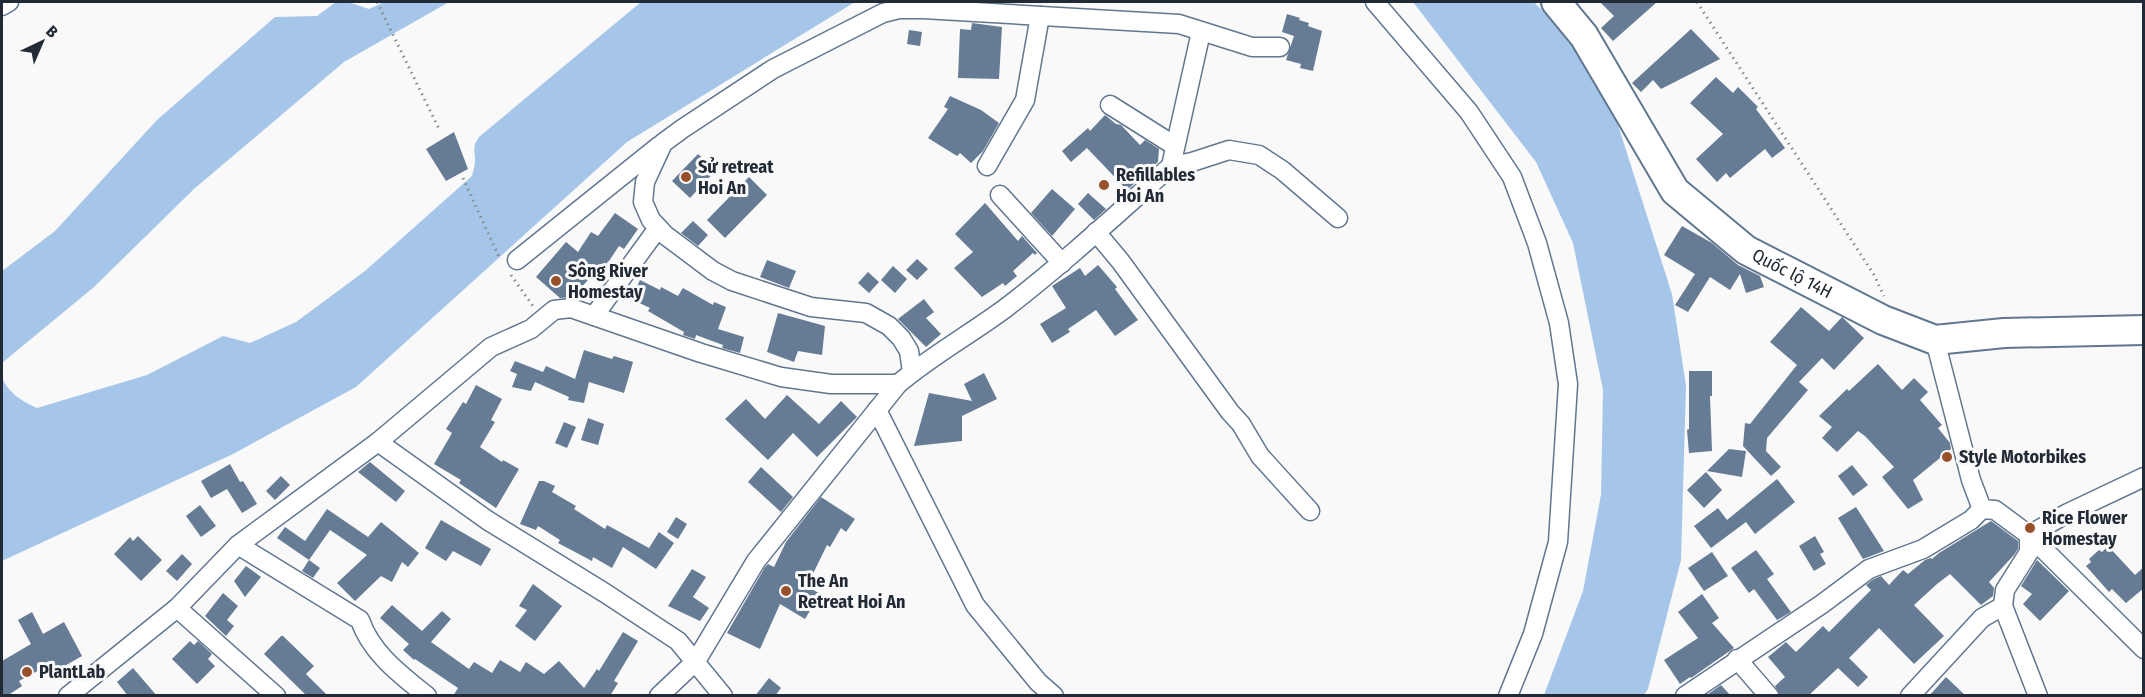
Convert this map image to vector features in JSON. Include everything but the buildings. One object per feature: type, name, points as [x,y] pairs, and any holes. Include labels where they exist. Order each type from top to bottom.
[{"type":"main road","name":"Quốc lộ 14H","points":[[1557,2],[1584,36],[1675,191],[1746,250],[1883,320],[1935,340],[2004,333],[2144,330]]},
{"type":"street","points":[[2,6],[9,2]]},
{"type":"street","points":[[1375,2],[1469,112],[1512,177],[1537,243],[1559,323],[1568,384],[1558,542],[1533,634],[1508,696]]},
{"type":"street","points":[[509,265],[682,129],[773,69],[883,13],[899,9],[923,9],[1179,24],[1252,47],[1280,47]]},
{"type":"street","points":[[987,166],[1025,100],[1040,16]]},
{"type":"street","points":[[1171,166],[1201,32]]},
{"type":"street","points":[[1110,105],[1175,146]]},
{"type":"street","points":[[663,143],[645,182],[643,202],[658,228],[713,271],[732,280],[811,307],[866,313],[889,326],[901,338],[909,351],[912,372]]},
{"type":"street","points":[[659,696],[696,661],[756,561],[898,384],[912,372],[987,322],[1062,263],[1171,166],[1229,150],[1259,155],[1282,170],[1338,218]]},
{"type":"street","points":[[1000,195],[1062,263]]},
{"type":"street","points":[[594,316],[658,228]]},
{"type":"street","points":[[1096,232],[1241,424],[1260,456],[1310,511]]},
{"type":"street","points":[[68,696],[177,608],[238,545],[378,442],[491,346],[502,340],[518,336],[554,310],[571,308],[701,353],[781,377],[831,384],[898,384]]},
{"type":"street","points":[[1935,340],[1971,480],[1982,509]]},
{"type":"street","points":[[877,410],[975,605],[1038,682],[1054,696]]},
{"type":"street","points":[[378,442],[487,520],[605,593],[678,642],[723,696]]},
{"type":"street","points":[[2029,535],[2066,514],[2144,477]]},
{"type":"street","points":[[1685,696],[1822,604],[1869,569],[1923,549],[1971,520],[1982,509],[1995,510],[2029,535],[2144,649]]},
{"type":"street","points":[[2029,535],[2029,552],[2005,590],[2003,606],[2038,696]]},
{"type":"street","points":[[238,545],[360,620],[365,633],[394,670],[427,696]]},
{"type":"street","points":[[1910,696],[1982,618],[2003,606]]},
{"type":"street","points":[[177,608],[276,696]]},
{"type":"street","points":[[1737,659],[1769,696]]},
{"type":"path","points":[[377,2],[440,131]]},
{"type":"path","points":[[1697,2],[1874,275],[1889,303],[1883,320]]},
{"type":"path","points":[[463,178],[509,265],[543,320]]},
{"type":"water","points":[[336,2],[348,2],[369,9],[384,2],[449,2],[344,62],[194,189],[94,287],[2,363],[2,271],[55,231],[157,120],[275,17],[317,16]]},
{"type":"water","points":[[641,2],[855,2],[627,142],[356,387],[233,454],[2,561],[2,377],[16,396],[37,408],[147,375],[223,336],[250,343],[296,322],[365,271],[472,176],[475,146],[479,137]]},
{"type":"water","points":[[1413,2],[1534,2],[1569,38],[1617,122],[1672,294],[1686,386],[1681,560],[1648,689],[1644,695],[1544,695],[1583,591],[1601,495],[1603,390],[1573,243],[1536,162]]},
{"type":"place","name":"Sử retreat Hoi An","points":[[686,177]]},
{"type":"place","name":"Refillables Hoi An","points":[[1104,185]]},
{"type":"place","name":"Sông River Homestay","points":[[556,281]]},
{"type":"place","name":"Style Motorbikes","points":[[1947,457]]},
{"type":"place","name":"Rice Flower Homestay","points":[[2030,528]]},
{"type":"place","name":"The An Retreat Hoi An","points":[[786,591]]},
{"type":"place","name":"PlantLab","points":[[27,672]]}]
